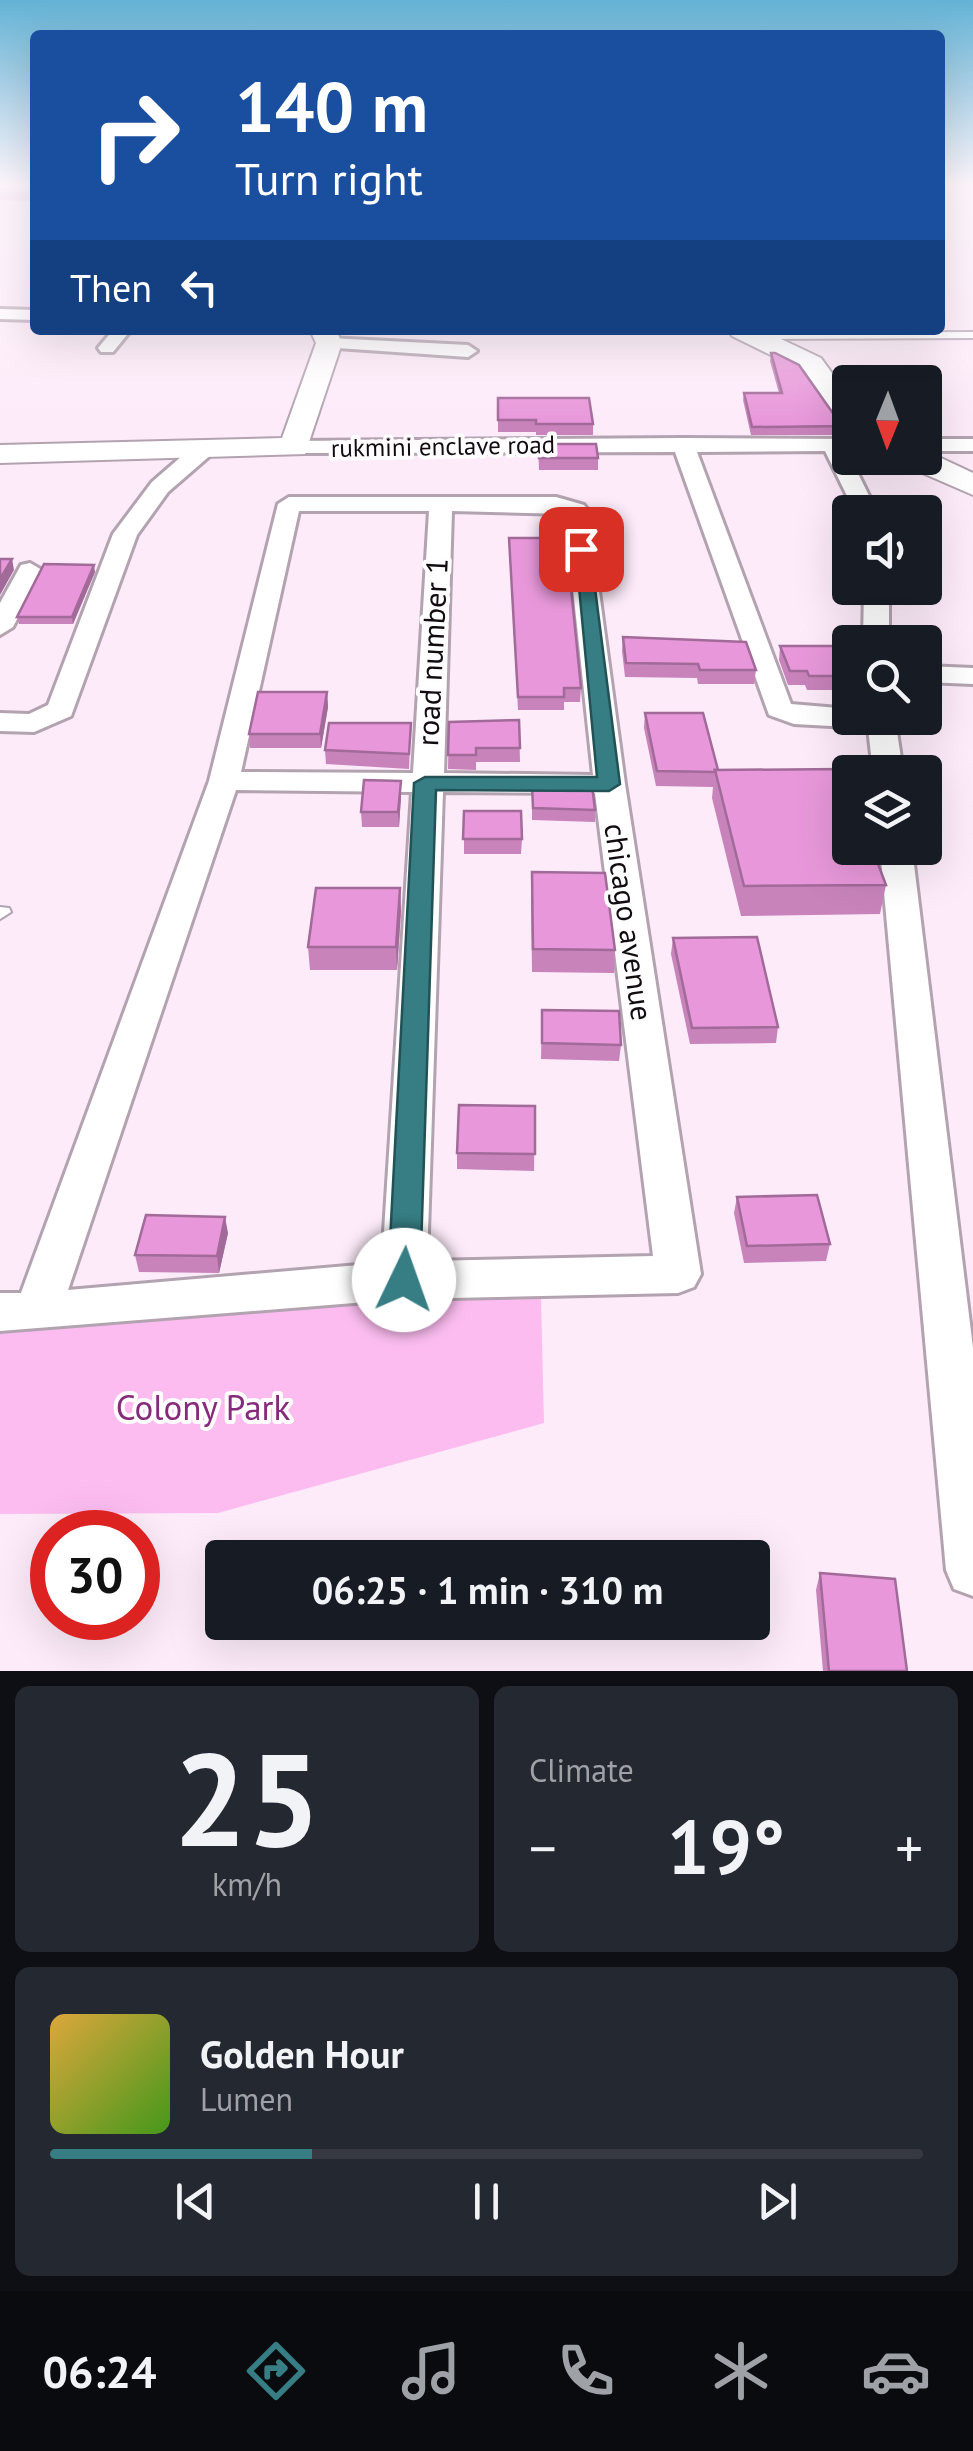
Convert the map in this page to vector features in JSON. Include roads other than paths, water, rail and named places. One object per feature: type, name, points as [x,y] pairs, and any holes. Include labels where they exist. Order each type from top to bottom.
[{"type":"street","points":[[0,314],[30,316]]},
{"type":"street","points":[[106,348],[118,335]]},
{"type":"street","points":[[751,335],[811,364],[832,394]]},
{"type":"street","points":[[0,454],[294,447],[326,336],[468,350]]},
{"type":"street","points":[[684,444],[779,709],[794,715],[832,716]]},
{"type":"street","name":"rukmini enclave road","points":[[294,447],[832,445]]},
{"type":"street","points":[[942,446],[973,445]]},
{"type":"street","points":[[0,722],[34,724],[60,710],[125,534],[160,487],[205,448]]},
{"type":"street","points":[[942,471],[973,485]]},
{"type":"street","points":[[404,1280],[19,1312],[224,781],[289,504],[441,504]]},
{"type":"street","name":"chicago avenue","points":[[404,1280],[678,1274],[609,784],[576,510],[556,504],[441,504]]},
{"type":"street","name":"road number 1","points":[[404,1280],[441,504]]},
{"type":"street","points":[[0,627],[30,570]]},
{"type":"street","points":[[942,675],[973,676]]},
{"type":"street","points":[[224,781],[609,784]]},
{"type":"street","points":[[898,865],[973,1570]]},
{"type":"lane","points":[[945,335],[973,335]]},
{"type":"park label","name":"Colony Park","points":[[203,1408]]}]
